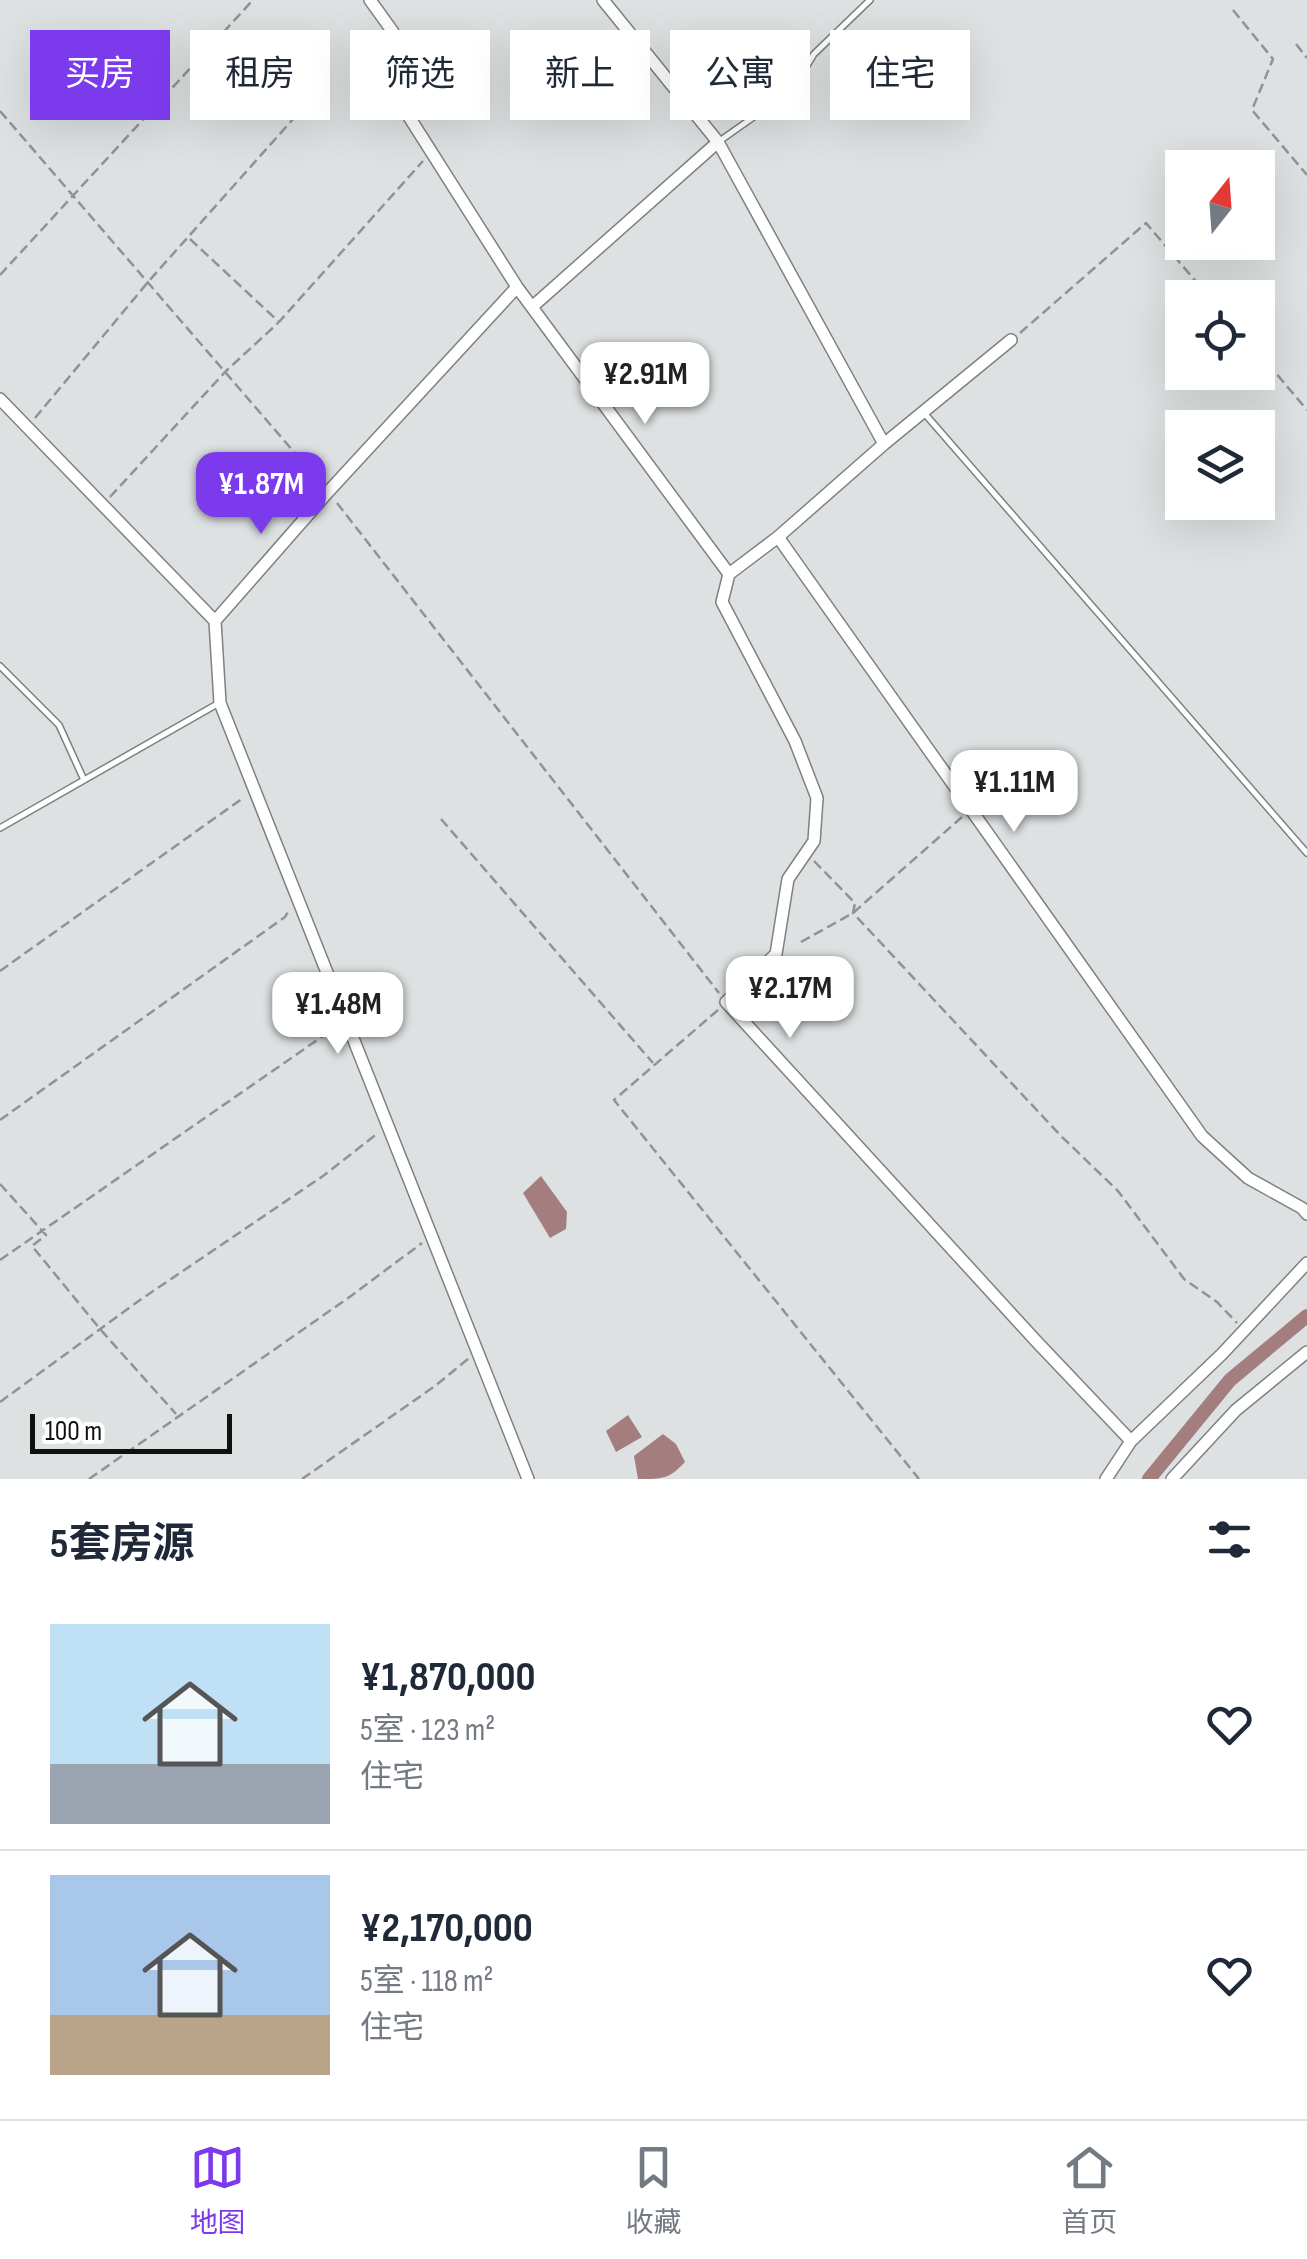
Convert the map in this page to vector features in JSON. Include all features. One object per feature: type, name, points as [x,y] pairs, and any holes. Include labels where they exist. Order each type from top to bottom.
[{"type":"street","points":[[370,0],[393,32],[387,82],[516,286],[728,574]]},
{"type":"street","points":[[603,0],[718,142],[884,444]]},
{"type":"street","points":[[532,307],[718,142]]},
{"type":"street","points":[[214,621],[516,286]]},
{"type":"street","points":[[1011,340],[778,537],[728,574],[722,602],[795,741],[817,798],[814,841],[788,879],[776,954],[726,1002],[1130,1440]]},
{"type":"street","points":[[0,399],[214,621],[220,703],[528,1479]]},
{"type":"street","points":[[778,537],[1202,1136],[1248,1178],[1307,1214]]},
{"type":"street","points":[[1106,1479],[1130,1440],[1307,1263]]},
{"type":"street","points":[[1172,1479],[1236,1410],[1307,1352]]},
{"type":"lane","points":[[718,142],[792,90],[814,54],[870,0]]},
{"type":"lane","points":[[923,412],[1307,853]]},
{"type":"lane","points":[[0,666],[59,725],[84,780]]},
{"type":"lane","points":[[0,828],[220,703]]},
{"type":"path","points":[[225,30],[253,0]]},
{"type":"path","points":[[1233,10],[1273,58],[1252,110],[1307,176]]},
{"type":"path","points":[[1296,44],[1307,58]]},
{"type":"path","points":[[0,275],[190,69]]},
{"type":"path","points":[[0,111],[328,492],[726,1002],[614,1100],[919,1479]]},
{"type":"path","points":[[27,426],[292,120]]},
{"type":"path","points":[[104,504],[226,371],[279,322],[431,152]]},
{"type":"path","points":[[1011,340],[1146,222],[1195,280]]},
{"type":"path","points":[[189,238],[279,322]]},
{"type":"path","points":[[1275,372],[1307,410]]},
{"type":"path","points":[[0,971],[254,789]]},
{"type":"path","points":[[800,942],[853,913],[970,810]]},
{"type":"path","points":[[441,819],[655,1066]]},
{"type":"path","points":[[806,852],[855,903],[853,913]]},
{"type":"path","points":[[0,1120],[285,917],[296,895]]},
{"type":"path","points":[[853,913],[1060,1135],[1118,1191],[1184,1280],[1217,1302],[1244,1330]]},
{"type":"path","points":[[0,1260],[346,1019]]},
{"type":"path","points":[[0,1402],[323,1176],[388,1126]]},
{"type":"path","points":[[0,1184],[46,1235],[32,1246],[178,1416]]},
{"type":"path","points":[[88,1479],[432,1236]]},
{"type":"path","points":[[302,1479],[478,1352]]},
{"type":"shaded area","points":[[541,1176],[567,1212],[566,1229],[550,1238],[523,1193]]},
{"type":"shaded area","points":[[628,1415],[642,1437],[616,1452],[606,1431]]},
{"type":"shaded area","points":[[663,1434],[676,1444],[685,1462],[665,1477],[638,1479],[634,1456]]},
{"type":"waterway","points":[[1149,1479],[1230,1380],[1307,1316]]}]
